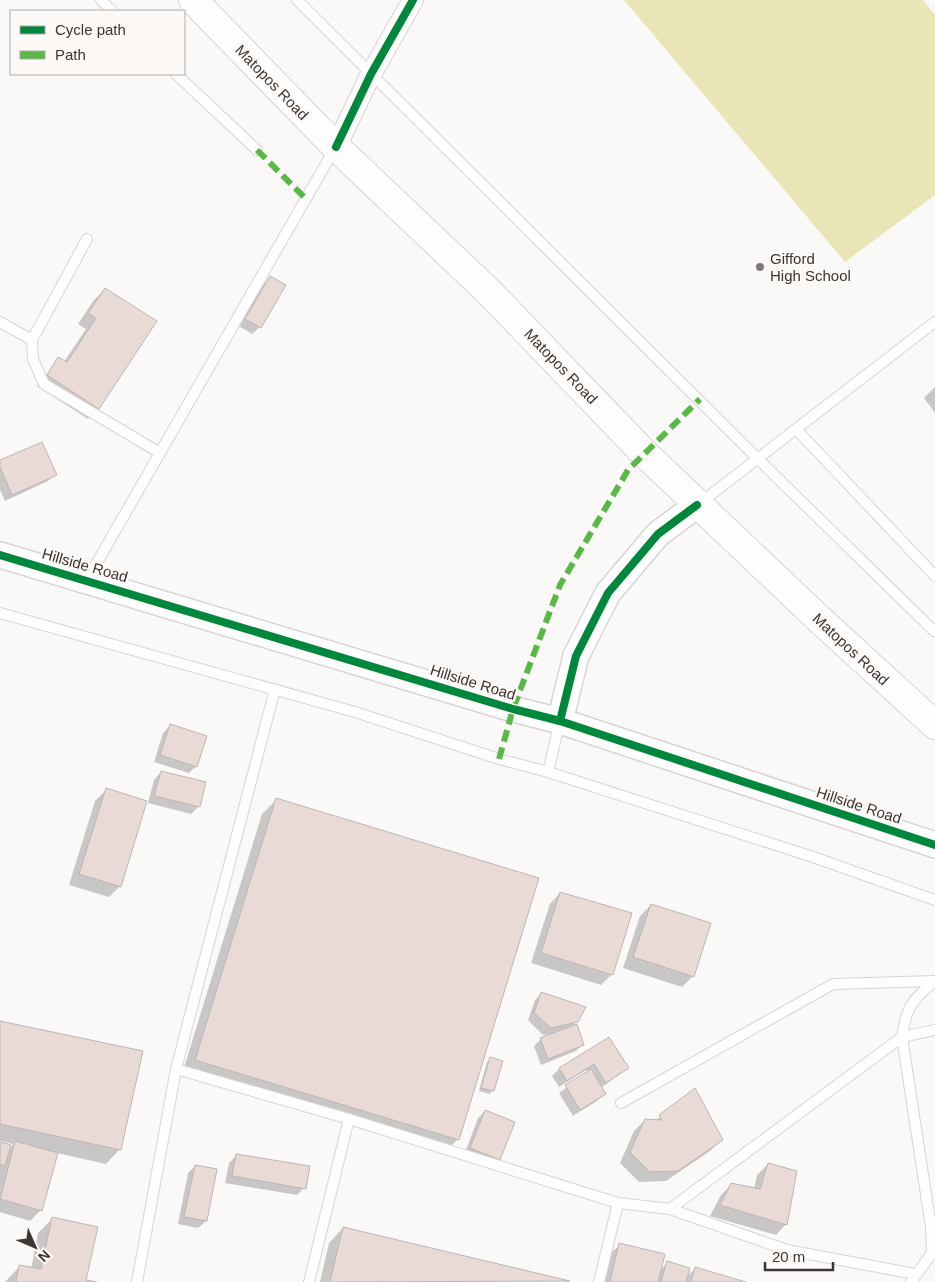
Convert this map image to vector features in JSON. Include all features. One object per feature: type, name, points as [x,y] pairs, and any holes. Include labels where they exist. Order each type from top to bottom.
[{"type":"main road","name":"Matopos Road","points":[[193,0],[336,147],[489,292],[644,453],[697,505],[932,717]]},
{"type":"street","points":[[183,10],[193,0]]},
{"type":"street","points":[[336,147],[371,74],[413,0]]},
{"type":"street","points":[[560,721],[576,656],[608,593],[658,534],[697,505]]},
{"type":"street","name":"Hillside Road","points":[[0,555],[513,709],[560,721],[935,845]]},
{"type":"lane","points":[[101,0],[111,10]]},
{"type":"lane","points":[[297,0],[757,458],[935,632]]},
{"type":"lane","points":[[177,75],[258,150]]},
{"type":"lane","points":[[87,580],[336,147]]},
{"type":"lane","points":[[87,240],[32,340],[33,359],[44,384],[160,453]]},
{"type":"lane","points":[[0,322],[32,340]]},
{"type":"lane","points":[[697,505],[935,322]]},
{"type":"lane","points":[[796,429],[935,576]]},
{"type":"lane","points":[[0,613],[275,688],[355,712],[498,759],[548,772],[801,853],[935,900]]},
{"type":"lane","points":[[137,1282],[176,1069],[275,688]]},
{"type":"lane","points":[[548,772],[560,721]]},
{"type":"lane","points":[[176,1069],[349,1119],[618,1203],[670,1210],[787,1250],[913,1278],[933,1255],[931,1227],[902,1037],[905,1014],[918,995],[935,981]]},
{"type":"lane","points":[[621,1103],[833,984],[935,981]]},
{"type":"lane","points":[[670,1210],[902,1037],[935,1030]]},
{"type":"lane","points":[[309,1282],[349,1119]]},
{"type":"lane","points":[[599,1282],[618,1203]]},
{"type":"shaded area","points":[[624,0],[923,0],[935,15],[935,195],[845,262]]},
{"type":"building","points":[[270,276],[286,285],[261,328],[245,319]]},
{"type":"building","points":[[105,288],[157,321],[99,409],[47,375],[58,357],[67,362],[96,318],[88,313]]},
{"type":"building","points":[[42,442],[57,475],[12,495],[0,467],[0,460]]},
{"type":"building","points":[[170,724],[207,736],[197,767],[160,755]]},
{"type":"building","points":[[161,771],[206,782],[200,807],[154,796]]},
{"type":"building","points":[[106,788],[147,801],[121,887],[79,874]]},
{"type":"building","points":[[276,798],[539,878],[459,1140],[195,1060]]},
{"type":"building","points":[[560,892],[632,913],[613,975],[541,953]]},
{"type":"building","points":[[651,904],[711,923],[694,977],[633,957]]},
{"type":"building","points":[[541,992],[586,1007],[578,1022],[551,1028],[534,1013]]},
{"type":"building","points":[[0,1021],[143,1051],[121,1150],[0,1124]]},
{"type":"building","points":[[577,1024],[584,1045],[548,1059],[540,1038]]},
{"type":"building","points":[[609,1037],[629,1068],[606,1083],[594,1064],[567,1081],[559,1068]]},
{"type":"building","points":[[490,1057],[503,1061],[494,1091],[481,1088]]},
{"type":"building","points":[[591,1069],[606,1094],[580,1110],[565,1085]]},
{"type":"building","points":[[695,1088],[723,1140],[678,1171],[650,1172],[630,1152],[645,1119],[662,1120],[659,1115]]},
{"type":"building","points":[[485,1110],[515,1122],[500,1160],[470,1148]]},
{"type":"building","points":[[15,1141],[58,1153],[42,1211],[0,1199]]},
{"type":"building","points":[[0,1142],[11,1145],[5,1166],[0,1164]]},
{"type":"building","points":[[236,1154],[310,1166],[306,1189],[232,1176]]},
{"type":"building","points":[[768,1163],[797,1171],[787,1225],[720,1205],[731,1183],[760,1189]]},
{"type":"building","points":[[195,1165],[217,1169],[207,1221],[184,1217]]},
{"type":"building","points":[[52,1217],[98,1227],[86,1280],[97,1282],[16,1282],[19,1265],[41,1269]]},
{"type":"building","points":[[343,1227],[570,1281],[330,1282]]},
{"type":"building","points":[[619,1243],[665,1254],[658,1282],[610,1282]]},
{"type":"building","points":[[667,1261],[690,1268],[686,1282],[661,1282]]},
{"type":"building","points":[[695,1267],[746,1282],[691,1282]]},
{"type":"marked path","points":[[257,150],[306,199]]},
{"type":"marked path","points":[[499,759],[513,709],[560,585],[628,470],[700,399]]},
{"type":"cycle path","points":[[336,147],[371,74],[413,0]]},
{"type":"cycle path","points":[[560,721],[576,656],[608,593],[658,534],[697,505]]},
{"type":"cycle path","points":[[0,555],[513,709],[560,721],[935,845]]},
{"type":"place","name":"Gifford High School","points":[[760,267]]}]
